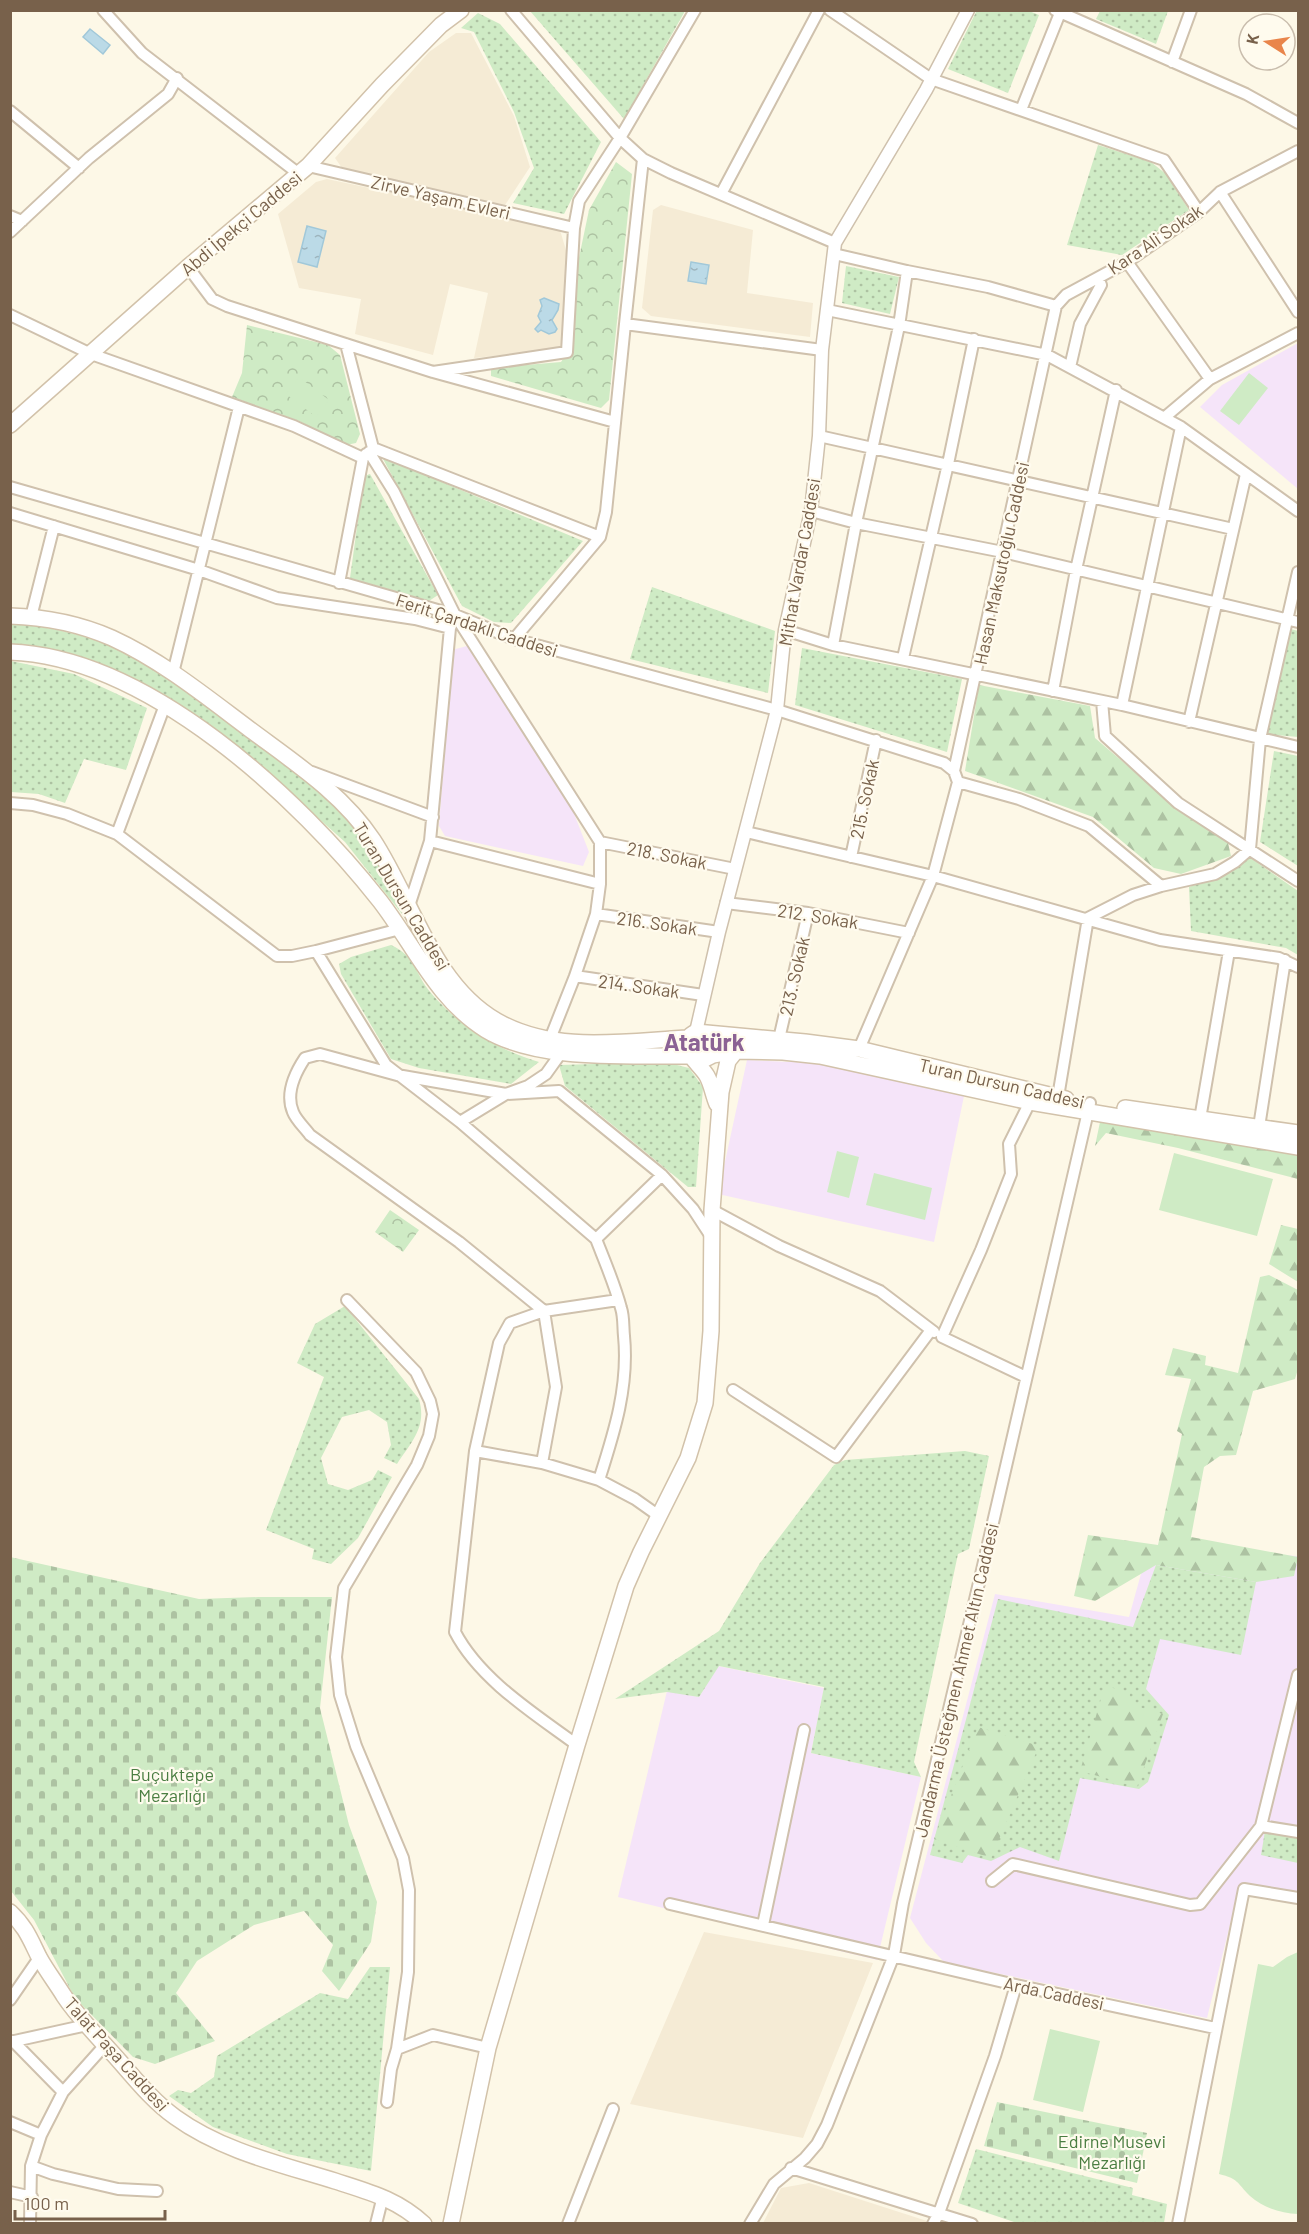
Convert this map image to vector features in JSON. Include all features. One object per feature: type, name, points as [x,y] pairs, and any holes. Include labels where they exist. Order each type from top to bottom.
[{"type":"main road","name":"Abdi İpekçi Caddesi","points":[[10,425],[188,267],[303,170],[407,59],[441,25],[461,10]]},
{"type":"main road","name":"Turan Dursun Caddesi","points":[[10,616],[31,617],[82,627],[141,652],[302,768],[361,822],[386,862],[444,969],[477,1009],[561,1053],[690,1056]]},
{"type":"main road","points":[[10,652],[35,653],[82,666],[145,693],[251,767],[301,813],[380,901],[442,991],[466,1015],[485,1030],[509,1041],[547,1045]]},
{"type":"main road","name":"Turan Dursun Caddesi","points":[[547,1045],[697,1035],[779,1039],[859,1049],[1058,1097],[1089,1108],[1299,1147]]},
{"type":"main road","points":[[697,1035],[714,1043],[718,1107],[707,1076],[686,1048],[697,1035]]},
{"type":"main road","name":"Turan Dursun Caddesi","points":[[713,1055],[736,1051],[820,1056],[1030,1102],[1200,1119],[1299,1133]]},
{"type":"main road","points":[[451,2223],[488,2048],[577,1745],[626,1587],[688,1458],[705,1403],[711,1331],[712,1210],[718,1107],[728,1061],[736,1051]]},
{"type":"main road","points":[[690,1056],[703,1060],[713,1055]]},
{"type":"main road","name":"Talat Paşa Caddesi","points":[[10,1912],[21,1922],[31,1937],[39,1958],[65,1998],[164,2109],[204,2135],[243,2152],[383,2196],[411,2212],[424,2223]]},
{"type":"street","points":[[103,10],[142,53],[303,170]]},
{"type":"street","points":[[511,10],[620,138],[643,159],[722,194],[835,249],[907,272],[988,287],[1056,306],[1047,355]]},
{"type":"street","points":[[433,372],[567,352],[574,228],[579,201],[620,138],[695,10]]},
{"type":"street","points":[[722,194],[819,10]]},
{"type":"street","points":[[830,10],[931,79],[1164,160],[1198,212]]},
{"type":"street","name":"Mithat Vardar Caddesi","points":[[697,1035],[703,995],[777,710],[785,630],[811,511],[819,436],[822,350],[835,249],[968,10]]},
{"type":"street","points":[[1172,62],[1191,10]]},
{"type":"street","points":[[1021,110],[1057,12],[1246,94],[1299,123]]},
{"type":"street","points":[[10,232],[78,168],[168,94],[177,78]]},
{"type":"street","points":[[10,111],[78,168]]},
{"type":"street","name":"Kara Ali Sokak","points":[[1056,306],[1066,295],[1127,262],[1198,212],[1220,192],[1299,151]]},
{"type":"street","points":[[514,639],[600,537],[606,512],[643,159]]},
{"type":"street","name":"Zirve Yaşam Evleri","points":[[303,170],[574,228]]},
{"type":"street","points":[[1220,192],[1299,312]]},
{"type":"street","points":[[10,216],[22,221]]},
{"type":"street","points":[[1127,262],[1210,379]]},
{"type":"street","points":[[188,267],[212,299],[227,306],[433,372],[615,422]]},
{"type":"street","points":[[833,645],[856,523],[899,326],[907,272]]},
{"type":"street","points":[[1070,367],[1080,324],[1101,285],[1098,278]]},
{"type":"street","points":[[826,310],[1047,355],[1116,390],[1181,427],[1299,511]]},
{"type":"street","points":[[10,315],[91,354],[600,537]]},
{"type":"street","points":[[625,324],[822,350]]},
{"type":"street","points":[[1164,417],[1210,379],[1299,333]]},
{"type":"street","points":[[903,658],[974,339]]},
{"type":"street","points":[[346,344],[368,452],[394,492],[455,615],[600,842],[600,884],[596,915],[575,976],[547,1045]]},
{"type":"street","name":"Hasan Maksutoğlu Caddesi","points":[[954,771],[1047,355]]},
{"type":"street","points":[[1053,691],[1076,570],[1116,390]]},
{"type":"street","points":[[173,673],[239,407]]},
{"type":"street","points":[[1122,705],[1181,427]]},
{"type":"street","points":[[819,436],[873,446],[1233,529]]},
{"type":"street","points":[[339,583],[368,452]]},
{"type":"street","points":[[1189,722],[1246,474]]},
{"type":"street","name":"Ferit Çardaklı Caddesi","points":[[10,486],[455,615],[514,639],[777,710],[944,763],[954,771]]},
{"type":"street","points":[[811,511],[856,523],[1003,552],[1299,622]]},
{"type":"street","points":[[10,513],[199,570],[277,598],[415,618],[450,628]]},
{"type":"street","points":[[31,617],[54,526]]},
{"type":"street","points":[[1088,918],[1133,895],[1215,874],[1235,862],[1250,849],[1260,739],[1299,572]]},
{"type":"street","points":[[409,906],[430,841],[450,628],[455,615]]},
{"type":"street","points":[[785,630],[833,645],[1122,705],[1299,747]]},
{"type":"street","points":[[1102,701],[1105,736],[1178,803],[1299,881]]},
{"type":"street","points":[[117,834],[165,705]]},
{"type":"street","name":"215. Sokak","points":[[851,857],[876,740]]},
{"type":"street","points":[[302,768],[433,817]]},
{"type":"street","points":[[859,1049],[933,876],[958,782],[954,771]]},
{"type":"street","points":[[958,782],[1019,799],[1089,826],[1161,886]]},
{"type":"street","points":[[10,803],[33,805],[67,814],[117,834],[277,956],[292,956],[316,951],[400,929]]},
{"type":"street","points":[[746,832],[933,876],[1160,940],[1279,958],[1299,967]]},
{"type":"street","points":[[430,841],[600,884]]},
{"type":"street","name":"218. Sokak","points":[[600,842],[735,869]]},
{"type":"street","name":"212. Sokak","points":[[726,903],[808,913],[909,933]]},
{"type":"street","name":"213. Sokak","points":[[779,1039],[808,913]]},
{"type":"street","name":"216. Sokak","points":[[596,915],[719,932]]},
{"type":"street","points":[[1058,1097],[1088,918]]},
{"type":"street","points":[[316,951],[386,1065],[460,1122],[596,1239],[622,1310],[625,1350],[624,1384],[614,1434],[598,1480]]},
{"type":"street","points":[[1200,1119],[1229,951]]},
{"type":"street","points":[[1259,1127],[1285,960]]},
{"type":"street","name":"214. Sokak","points":[[575,976],[703,995]]},
{"type":"street","points":[[460,1122],[506,1094],[528,1086],[546,1074],[561,1053]]},
{"type":"street","points":[[542,1463],[556,1387],[544,1311],[459,1242],[310,1135],[293,1113],[290,1095],[295,1073],[305,1058],[320,1054],[397,1075],[506,1094],[559,1091],[662,1175],[693,1209],[712,1238]]},
{"type":"street","points":[[942,1337],[981,1250],[1011,1174],[1009,1144],[1030,1102]]},
{"type":"street","name":"Jandarma Üsteğmen Ahmet Altın Caddesi","points":[[750,2223],[774,2184],[806,2158],[817,2144],[827,2125],[894,1955],[903,1903],[1089,1108]]},
{"type":"street","points":[[596,1239],[662,1175]]},
{"type":"street","points":[[712,1210],[779,1246],[880,1291],[942,1337],[1026,1377]]},
{"type":"street","points":[[347,1300],[416,1372],[430,1401],[433,1414],[429,1436],[417,1465],[344,1587],[336,1657],[339,1695],[356,1746],[403,1858],[409,1890],[408,1972],[387,2102]]},
{"type":"street","points":[[577,1745],[512,1697],[464,1650],[455,1632],[475,1451],[499,1342],[503,1333],[510,1323],[544,1311],[618,1300]]},
{"type":"street","points":[[733,1390],[836,1457],[931,1330]]},
{"type":"street","points":[[475,1451],[542,1463],[598,1480],[635,1499],[659,1516]]},
{"type":"street","points":[[992,1881],[1013,1864],[1190,1905],[1200,1904],[1261,1826],[1299,1675]]},
{"type":"street","points":[[763,1924],[804,1730]]},
{"type":"street","points":[[1261,1826],[1299,1832]]},
{"type":"street","points":[[1178,2223],[1244,1889],[1299,1898]]},
{"type":"street","name":"Arda Caddesi","points":[[670,1904],[1016,1985],[1215,2028]]},
{"type":"street","points":[[10,2000],[39,1958]]},
{"type":"street","points":[[933,2223],[939,2213],[995,2056],[1016,1985]]},
{"type":"street","points":[[12,2042],[87,2025]]},
{"type":"street","points":[[397,2049],[433,2035],[488,2048]]},
{"type":"street","points":[[12,2042],[63,2092]]},
{"type":"street","points":[[30,2223],[31,2166],[41,2135],[63,2092],[105,2045]]},
{"type":"street","points":[[568,2223],[613,2109]]},
{"type":"street","points":[[10,2122],[41,2135]]},
{"type":"street","points":[[31,2166],[53,2174],[118,2189],[157,2191]]},
{"type":"street","points":[[791,2168],[972,2223]]},
{"type":"street","points":[[10,2192],[32,2197]]},
{"type":"street","points":[[376,2223],[383,2196]]},
{"type":"shaded area","points":[[456,33],[471,33],[514,116],[530,167],[505,205],[342,168],[335,158],[429,52]]},
{"type":"shaded area","points":[[327,179],[560,230],[568,257],[567,348],[474,358],[488,293],[450,284],[433,355],[355,334],[361,299],[299,288],[278,214],[316,182]]},
{"type":"shaded area","points":[[661,205],[753,230],[747,293],[813,303],[810,337],[651,316],[642,308],[653,210]]},
{"type":"shaded area","points":[[1298,343],[1298,489],[1200,407],[1222,385]]},
{"type":"shaded area","points":[[467,646],[573,811],[589,852],[583,866],[445,836],[439,826],[452,650]]},
{"type":"shaded area","points":[[747,1060],[814,1063],[964,1096],[934,1242],[718,1194]]},
{"type":"shaded area","points":[[1149,1545],[1297,1556],[1298,1553],[1298,1894],[1240,1884],[1207,2018],[944,1962],[926,1943],[910,1918],[995,1594],[1129,1617]]},
{"type":"shaded area","points":[[718,1666],[824,1688],[811,1753],[921,1777],[877,1960],[618,1897],[667,1691],[699,1697]]},
{"type":"shaded area","points":[[704,1932],[873,1963],[803,2138],[630,2104]]},
{"type":"shaded area","points":[[809,2183],[927,2221],[926,2224],[763,2223],[781,2188]]},
{"type":"green space","points":[[685,10],[624,119],[530,11]]},
{"type":"green space","points":[[977,10],[1029,11],[1039,15],[1008,93],[948,69]]},
{"type":"green space","points":[[1101,10],[1168,11],[1156,44],[1096,19]]},
{"type":"green space","points":[[478,13],[500,24],[601,142],[564,214],[513,203],[534,168],[514,112],[474,32],[461,28]]},
{"type":"green space","points":[[1098,145],[1151,162],[1166,174],[1189,210],[1122,255],[1067,245]]},
{"type":"green space","points":[[616,162],[632,174],[609,400],[601,408],[491,376],[491,368],[561,362],[573,344],[577,267],[589,210]]},
{"type":"green space","points":[[846,266],[899,277],[890,314],[842,303]]},
{"type":"green space","points":[[247,325],[328,345],[340,355],[360,434],[356,443],[346,445],[299,421],[232,397],[242,373]]},
{"type":"green space","points":[[1249,373],[1268,388],[1239,425],[1220,411]]},
{"type":"green space","points":[[299,377],[329,400],[316,417],[286,394]]},
{"type":"green space","points":[[382,457],[583,541],[511,623],[494,622],[462,606]]},
{"type":"green space","points":[[370,474],[438,595],[429,601],[350,578],[364,476]]},
{"type":"green space","points":[[652,587],[775,631],[768,693],[630,659]]},
{"type":"green space","points":[[10,624],[42,627],[74,634],[104,643],[134,656],[172,680],[294,770],[334,805],[368,844],[391,881],[410,920],[409,923],[345,842],[255,762],[106,669],[51,650],[11,646]]},
{"type":"green space","points":[[1291,629],[1298,631],[1298,737],[1266,734]]},
{"type":"green space","points":[[802,648],[962,679],[947,752],[795,705]]},
{"type":"green space","points":[[11,661],[74,674],[147,708],[126,770],[84,759],[65,803],[39,794],[11,792]]},
{"type":"green space","points":[[979,685],[1090,706],[1095,738],[1178,809],[1228,843],[1231,856],[1181,874],[1154,868],[1093,817],[965,771]]},
{"type":"green space","points":[[1274,751],[1298,756],[1298,866],[1260,842]]},
{"type":"green space","points":[[1249,857],[1298,891],[1298,955],[1286,948],[1191,931],[1189,887],[1223,875]]},
{"type":"green space","points":[[391,945],[411,960],[425,986],[467,1027],[494,1044],[539,1062],[511,1084],[419,1068],[391,1059],[341,974],[339,964],[351,957]]},
{"type":"green space","points":[[665,1062],[689,1068],[703,1087],[696,1187],[688,1187],[565,1086],[559,1065]]},
{"type":"green space","points":[[1100,1122],[1298,1153],[1298,1179],[1178,1148],[1106,1133],[1095,1146]]},
{"type":"green space","points":[[837,1151],[859,1157],[849,1198],[827,1192]]},
{"type":"green space","points":[[1174,1153],[1273,1179],[1257,1236],[1159,1210]]},
{"type":"green space","points":[[874,1173],[932,1188],[925,1220],[866,1205]]},
{"type":"green space","points":[[390,1210],[419,1230],[403,1252],[375,1232]]},
{"type":"green space","points":[[1281,1225],[1298,1229],[1298,1282],[1269,1264]]},
{"type":"green space","points":[[1269,1275],[1298,1290],[1298,1369],[1295,1379],[1253,1391],[1236,1455],[1220,1456],[1204,1467],[1191,1537],[1298,1557],[1294,1576],[1256,1582],[1156,1565],[1095,1601],[1074,1596],[1088,1535],[1158,1545],[1182,1434],[1177,1431],[1191,1379],[1165,1375],[1173,1348],[1206,1356],[1205,1365],[1238,1373],[1260,1277]]},
{"type":"green space","points":[[345,1306],[419,1399],[421,1418],[413,1441],[397,1464],[384,1458],[391,1445],[387,1422],[369,1410],[342,1417],[321,1458],[328,1484],[348,1490],[372,1480],[378,1470],[392,1477],[358,1538],[331,1564],[312,1559],[314,1549],[266,1530],[324,1377],[297,1363],[315,1324]]},
{"type":"green space","points":[[965,1451],[989,1456],[969,1549],[958,1554],[914,1762],[921,1777],[811,1753],[824,1687],[719,1666],[699,1697],[667,1692],[615,1699],[719,1631],[760,1563],[834,1465],[845,1460]]},
{"type":"green space","name":"Buçuktepe Mezarlığı","points":[[10,1557],[199,1599],[332,1597],[320,1708],[349,1825],[377,1902],[371,1942],[339,1991],[322,1971],[333,1945],[304,1911],[254,1925],[197,1961],[176,1993],[215,2041],[155,2064],[133,2057],[75,1998],[34,1920],[11,1891]]},
{"type":"green space","points":[[1156,1565],[1256,1582],[1241,1655],[1160,1639],[1146,1689],[1169,1715],[1148,1782],[1139,1789],[1080,1778],[1059,1861],[1020,1847],[991,1861],[968,1855],[962,1863],[930,1855],[998,1599],[1133,1627]]},
{"type":"green space","points":[[1105,1685],[1130,1694],[1128,1704],[1163,1714],[1137,1787],[1080,1771]]},
{"type":"green space","points":[[978,1727],[1039,1746],[991,1858],[934,1839]]},
{"type":"green space","points":[[1265,1831],[1298,1836],[1298,1863],[1261,1855]]},
{"type":"green space","points":[[1298,1952],[1298,2214],[1266,2207],[1250,2196],[1234,2179],[1219,2174],[1258,1964],[1273,1967]]},
{"type":"green space","points":[[370,1967],[390,1967],[371,2171],[287,2154],[213,2127],[169,2096],[178,2090],[191,2093],[214,2077],[217,2056],[320,1993],[348,1999]]},
{"type":"green space","points":[[1050,2029],[1100,2041],[1083,2112],[1033,2100]]},
{"type":"green space","name":"Edirne Musevi Mezarlığı","points":[[997,2102],[1147,2133],[1137,2183],[984,2146]]},
{"type":"green space","points":[[976,2149],[1133,2188],[1132,2195],[1167,2204],[1164,2223],[1017,2223],[958,2203]]},
{"type":"water","points":[[90,29],[110,45],[103,54],[83,37]]},
{"type":"water","points":[[307,226],[326,231],[317,267],[298,262]]},
{"type":"water","points":[[691,262],[709,265],[706,284],[688,281]]},
{"type":"water","points":[[544,298],[559,304],[552,320],[557,329],[549,334],[541,330],[538,332],[535,329],[541,322],[538,316],[542,306],[540,300]]},
{"type":"district","name":"Atatürk","points":[[704,1041]]}]
